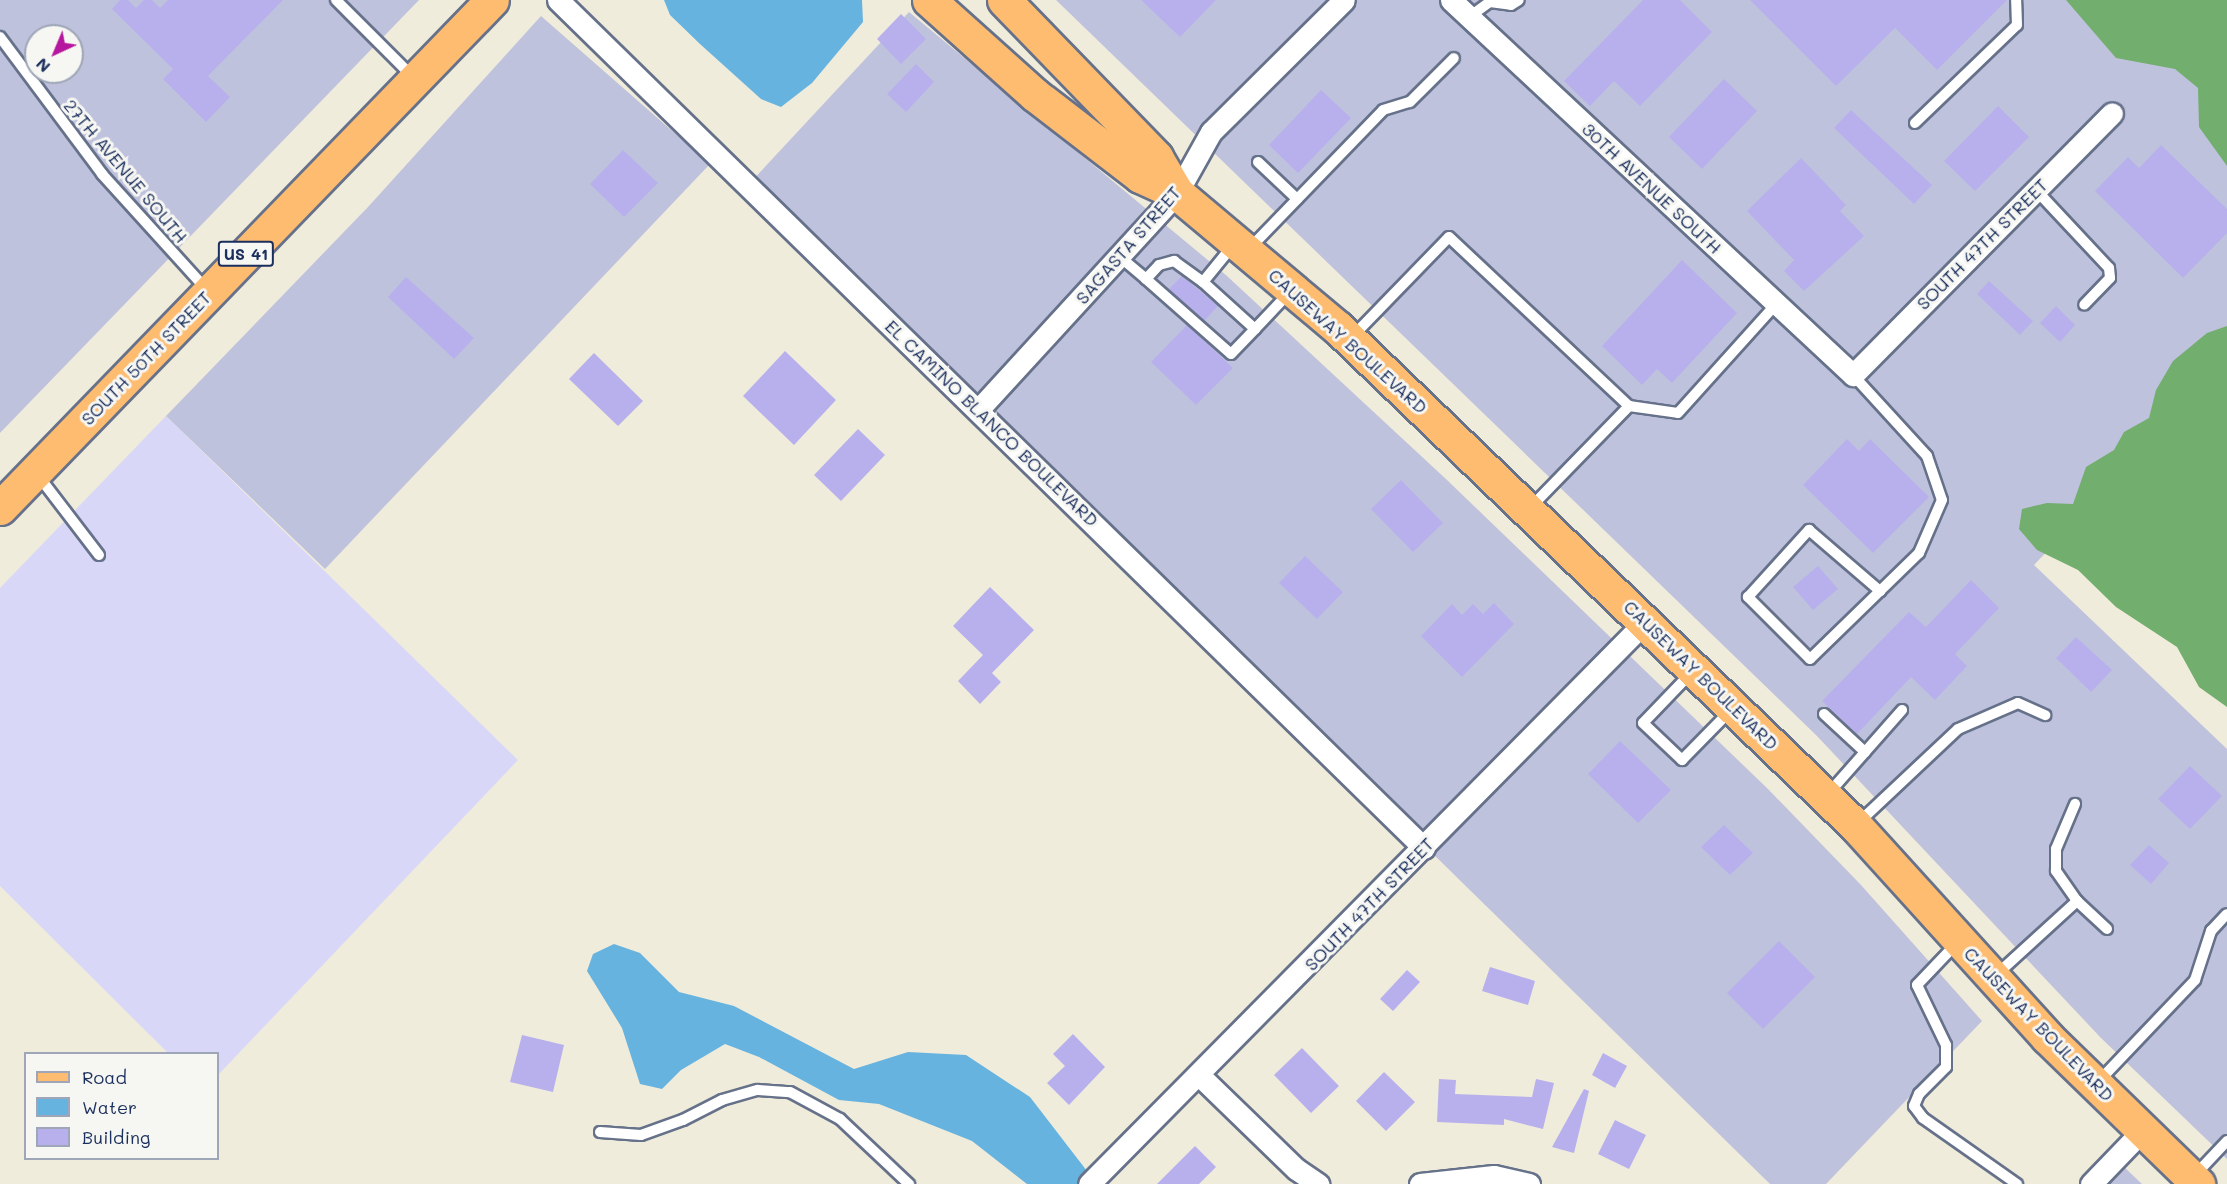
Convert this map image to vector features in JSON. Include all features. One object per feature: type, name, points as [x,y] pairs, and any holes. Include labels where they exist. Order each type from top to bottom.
[{"type":"main road","name":"SOUTH 50TH STREET","points":[[0,508],[492,0]]},
{"type":"main road","name":"CAUSEWAY BOULEVARD","points":[[929,0],[1035,95],[1140,176],[1178,193],[1350,340],[1646,621],[1826,796],[1993,977],[2096,1084],[2195,1181]]},
{"type":"main road","name":"CAUSEWAY BOULEVARD","points":[[1015,4],[1156,157],[1178,193]]},
{"type":"street","name":"EL CAMINO BLANCO BOULEVARD","points":[[558,0],[980,409],[1424,848]]},
{"type":"street","name":"SAGASTA STREET","points":[[980,409],[1178,193],[1211,132],[1344,0]]},
{"type":"street","name":"30TH AVENUE SOUTH","points":[[1451,0],[1853,375]]},
{"type":"street","name":"SOUTH 47TH STREET","points":[[1853,375],[2112,113]]},
{"type":"street","name":"SOUTH 47TH STREET","points":[[1089,1184],[1424,848],[1646,621]]},
{"type":"street","points":[[1199,1075],[1296,1169],[1318,1184]]},
{"type":"street","points":[[2091,1184],[2143,1130]]},
{"type":"street","points":[[1420,1184],[1494,1176],[1529,1184]]},
{"type":"lane","points":[[336,0],[415,80]]},
{"type":"lane","points":[[1469,16],[1490,2],[1511,5],[1519,0]]},
{"type":"lane","points":[[1915,123],[2017,25],[2016,0]]},
{"type":"lane","name":"27TH AVENUE SOUTH","points":[[0,37],[102,174],[209,293]]},
{"type":"lane","points":[[1203,282],[1241,246],[1297,199],[1383,110],[1410,102],[1454,58]]},
{"type":"lane","points":[[1258,162],[1297,199]]},
{"type":"lane","points":[[2036,190],[2109,268],[2110,278],[2084,305]]},
{"type":"lane","points":[[1350,340],[1449,237],[1629,406],[1678,413],[1776,304]]},
{"type":"lane","points":[[1120,256],[1231,354],[1292,289]]},
{"type":"lane","points":[[1146,279],[1159,265],[1174,261],[1203,282],[1255,328]]},
{"type":"lane","points":[[1853,375],[1927,456],[1942,500],[1918,553],[1880,591],[1810,659],[1748,597],[1809,530],[1880,591]]},
{"type":"lane","points":[[1529,510],[1629,406]]},
{"type":"lane","points":[[35,472],[99,555]]},
{"type":"lane","points":[[1696,669],[1643,723],[1682,760],[1734,706]]},
{"type":"lane","points":[[1855,825],[1958,729],[2018,703],[2045,715]]},
{"type":"lane","points":[[1826,796],[1902,710]]},
{"type":"lane","points":[[1824,714],[1865,752]]},
{"type":"lane","points":[[2075,804],[2056,849],[2056,871],[2077,900],[2108,929]]},
{"type":"lane","points":[[1993,977],[2077,900]]},
{"type":"lane","points":[[2096,1084],[2196,980],[2211,931],[2227,914]]},
{"type":"lane","points":[[1960,940],[1917,985],[1946,1045],[1946,1067],[1919,1094],[1914,1106],[1930,1124],[2017,1184]]},
{"type":"lane","points":[[600,1132],[641,1135],[683,1120],[722,1100],[758,1090],[790,1092],[840,1119],[909,1184]]},
{"type":"lane","points":[[2195,1181],[2227,1141]]},
{"type":"shaded area","points":[[0,0],[419,0],[0,433]]},
{"type":"shaded area","points":[[1056,0],[2096,0],[2227,96],[2227,362],[2034,565],[2227,749],[2227,1159],[2101,1038],[1817,736]]},
{"type":"shaded area","points":[[909,12],[1227,276],[1447,480],[1768,789],[1861,885],[1982,1021],[1826,1184],[1770,1184],[749,184]]},
{"type":"shaded area","points":[[541,16],[710,164],[325,569],[166,416],[368,207]]},
{"type":"shaded area","points":[[166,416],[518,760],[219,1074],[219,1052],[167,1052],[0,886],[0,588]]},
{"type":"shaded area","points":[[2123,1166],[2142,1184],[2105,1184]]},
{"type":"green space","points":[[2066,0],[2227,0],[2227,166],[2199,127],[2198,88],[2175,69],[2116,58]]},
{"type":"green space","points":[[2227,326],[2227,707],[2199,687],[2177,647],[2116,607],[2078,570],[2037,550],[2019,529],[2022,509],[2047,503],[2073,504],[2086,467],[2114,450],[2124,432],[2149,418],[2156,390],[2173,361],[2207,333]]},
{"type":"water","points":[[664,0],[862,0],[863,22],[812,83],[781,107],[761,99],[700,44],[670,15]]},
{"type":"water","points":[[614,944],[640,953],[679,992],[734,1006],[854,1069],[908,1052],[966,1055],[1030,1097],[1097,1184],[1027,1184],[972,1141],[879,1104],[839,1100],[759,1057],[725,1044],[681,1070],[662,1089],[640,1084],[622,1028],[587,971],[593,954]]},
{"type":"building","points":[[120,0],[128,0],[136,8],[144,0],[152,0],[160,8],[168,0],[283,0],[208,76],[230,97],[206,122],[163,79],[173,69],[112,9]]},
{"type":"building","points":[[1141,0],[1216,0],[1180,37]]},
{"type":"building","points":[[1643,0],[1680,0],[1712,32],[1640,106],[1614,81],[1590,106],[1564,81]]},
{"type":"building","points":[[1750,0],[2007,0],[1937,70],[1895,28],[1836,86]]},
{"type":"building","points":[[901,14],[926,39],[901,64],[877,39]]},
{"type":"building","points":[[916,64],[934,82],[906,112],[887,94]]},
{"type":"building","points":[[1724,79],[1757,111],[1702,169],[1669,137]]},
{"type":"building","points":[[1321,90],[1351,118],[1298,173],[1269,145]]},
{"type":"building","points":[[1998,106],[2029,137],[1975,191],[1944,161]]},
{"type":"building","points":[[1851,110],[1932,185],[1914,204],[1834,128]]},
{"type":"building","points":[[2161,145],[2227,209],[2227,233],[2183,278],[2095,191],[2128,157],[2139,168]]},
{"type":"building","points":[[623,150],[658,183],[624,217],[590,184]]},
{"type":"building","points":[[1801,158],[1846,205],[1840,211],[1864,236],[1804,291],[1784,271],[1794,260],[1747,211]]},
{"type":"building","points":[[1682,260],[1737,313],[1672,383],[1657,369],[1642,385],[1602,346]]},
{"type":"building","points":[[1182,276],[1218,306],[1204,321],[1169,289]]},
{"type":"building","points":[[406,277],[474,338],[454,359],[388,297]]},
{"type":"building","points":[[1989,281],[2033,321],[2020,335],[1977,294]]},
{"type":"building","points":[[2056,306],[2075,325],[2060,342],[2040,323]]},
{"type":"building","points":[[1187,325],[1233,368],[1196,405],[1151,362]]},
{"type":"building","points":[[785,351],[836,400],[794,445],[743,396]]},
{"type":"building","points":[[594,353],[643,401],[618,426],[569,379]]},
{"type":"building","points":[[858,429],[885,455],[841,501],[814,475]]},
{"type":"building","points":[[1847,439],[1859,451],[1870,439],[1929,497],[1873,553],[1803,485]]},
{"type":"building","points":[[1401,480],[1443,523],[1413,552],[1371,509]]},
{"type":"building","points":[[1305,556],[1343,592],[1317,619],[1279,583]]},
{"type":"building","points":[[1818,566],[1838,589],[1813,610],[1793,587]]},
{"type":"building","points":[[1971,580],[1999,608],[1955,654],[1967,666],[1935,700],[1911,677],[1857,734],[1822,701],[1909,612],[1926,627]]},
{"type":"building","points":[[990,587],[1034,630],[992,673],[1001,682],[980,704],[958,681],[983,655],[953,626]]},
{"type":"building","points":[[1494,603],[1514,624],[1462,677],[1421,636],[1452,604],[1462,615],[1473,604],[1483,614]]},
{"type":"building","points":[[2076,637],[2112,670],[2091,692],[2056,658]]},
{"type":"building","points":[[1620,741],[1671,790],[1638,823],[1588,774]]},
{"type":"building","points":[[2190,766],[2222,796],[2190,829],[2158,799]]},
{"type":"building","points":[[1724,825],[1753,853],[1730,875],[1701,847]]},
{"type":"building","points":[[2149,845],[2169,863],[2151,884],[2130,865]]},
{"type":"building","points":[[1779,941],[1815,977],[1763,1029],[1727,993]]},
{"type":"building","points":[[1490,967],[1535,981],[1528,1005],[1482,991]]},
{"type":"building","points":[[1407,970],[1420,982],[1393,1011],[1380,999]]},
{"type":"building","points":[[1073,1034],[1105,1067],[1069,1105],[1047,1083],[1065,1066],[1053,1054]]},
{"type":"building","points":[[522,1035],[564,1045],[553,1092],[510,1082]]},
{"type":"building","points":[[1302,1048],[1339,1086],[1311,1113],[1274,1075]]},
{"type":"building","points":[[1603,1053],[1627,1066],[1615,1088],[1592,1075]]},
{"type":"building","points":[[1384,1072],[1415,1102],[1386,1131],[1356,1101]]},
{"type":"building","points":[[1439,1079],[1456,1080],[1455,1094],[1532,1097],[1536,1079],[1554,1083],[1543,1129],[1504,1119],[1504,1125],[1437,1122]]},
{"type":"building","points":[[1584,1089],[1589,1091],[1574,1153],[1552,1147]]},
{"type":"building","points":[[1615,1120],[1646,1135],[1629,1169],[1598,1154]]},
{"type":"building","points":[[1195,1146],[1216,1167],[1199,1184],[1157,1184]]}]
